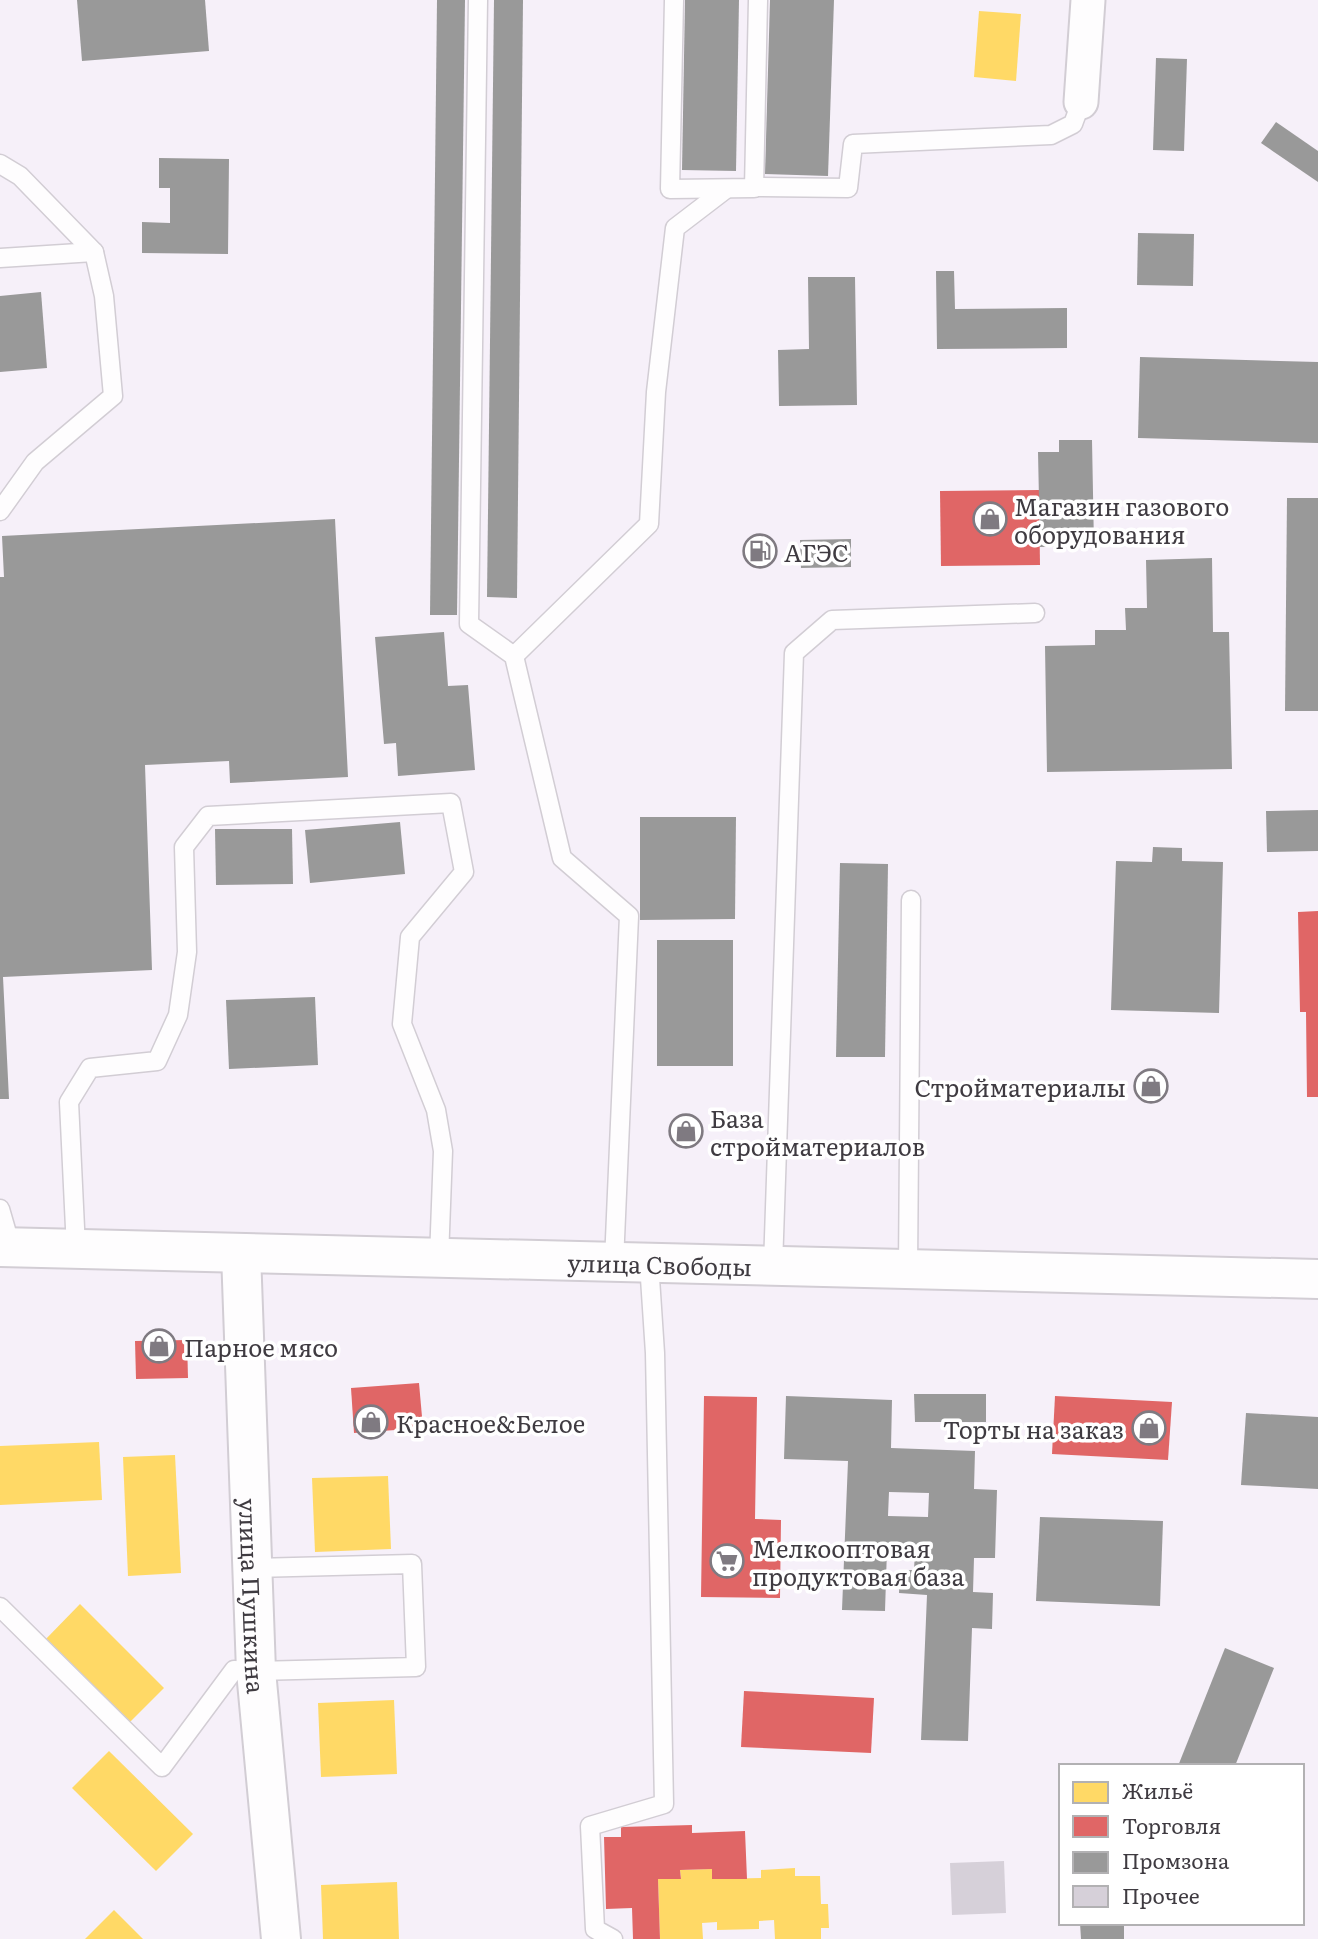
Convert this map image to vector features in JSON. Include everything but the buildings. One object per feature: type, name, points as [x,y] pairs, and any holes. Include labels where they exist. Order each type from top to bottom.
[{"type":"main road","name":"улица Свободы","points":[[6,1247],[1318,1279]]},
{"type":"main road","name":"улица Пушкина","points":[[241,1253],[256,1671],[281,1939]]},
{"type":"street","points":[[1081,102],[1088,0]]},
{"type":"lane","points":[[478,0],[469,624],[514,656],[562,858],[629,916],[631,1263],[655,1353],[664,1804],[590,1826],[595,1929],[613,1939]]},
{"type":"lane","points":[[674,0],[670,189],[848,188],[853,144],[1051,135],[1073,124],[1081,102]]},
{"type":"lane","points":[[754,187],[758,0]]},
{"type":"lane","points":[[0,164],[20,176],[94,252],[104,296],[113,396],[7,487],[0,511]]},
{"type":"lane","points":[[514,656],[649,524],[656,392],[675,228],[726,188]]},
{"type":"lane","points":[[0,258],[94,252]]},
{"type":"lane","points":[[773,1266],[794,653],[832,620],[1035,613]]},
{"type":"lane","points":[[76,1249],[69,1102],[90,1068],[157,1061],[178,1015],[187,952],[184,848],[208,816],[451,803],[464,873],[410,937],[402,1024],[436,1110],[443,1151],[439,1258]]},
{"type":"lane","points":[[908,1269],[911,900]]},
{"type":"lane","points":[[0,1209],[6,1247]]},
{"type":"lane","points":[[0,1609],[162,1767],[234,1670],[416,1667],[412,1564],[251,1568]]},
{"type":"place","name":"Магазин газового оборудования","points":[[990,519]]},
{"type":"place","name":"АГЭС","points":[[760,551]]},
{"type":"place","name":"Стройматериалы","points":[[1151,1086]]},
{"type":"place","name":"База стройматериалов","points":[[686,1131]]},
{"type":"place","name":"Парное мясо","points":[[159,1346]]},
{"type":"place","name":"Красное&Белое","points":[[371,1422]]},
{"type":"place","name":"Торты на заказ","points":[[1149,1428]]},
{"type":"place","name":"Мелкооптовая продуктовая база","points":[[727,1561]]}]
